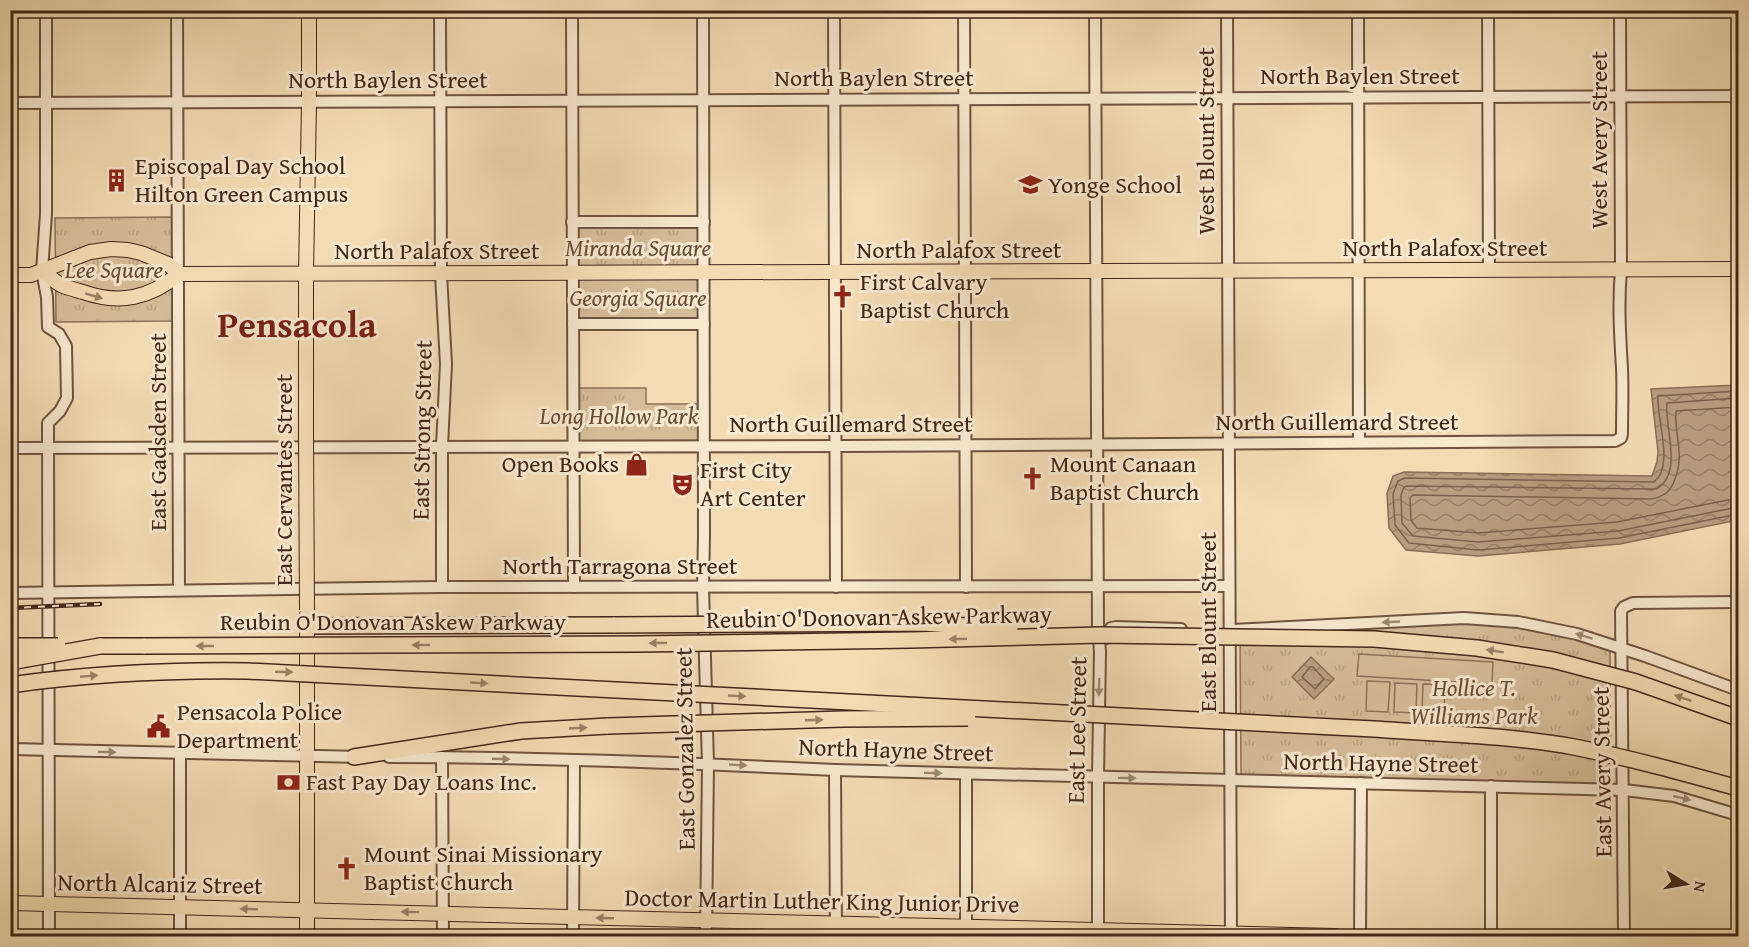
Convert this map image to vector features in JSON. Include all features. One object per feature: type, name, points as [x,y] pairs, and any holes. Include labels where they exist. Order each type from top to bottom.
[{"type":"highway","points":[[307,626],[923,623],[1100,635]]},
{"type":"highway","name":"Reubin O'Donovan Askew Parkway","points":[[10,662],[100,646],[614,644],[1100,635],[1374,639],[1477,648],[1553,660],[1636,682],[1738,718]]},
{"type":"highway","points":[[10,646],[100,646]]},
{"type":"highway","name":"Reubin O'Donovan Askew Parkway","points":[[10,685],[142,672],[247,671],[1374,729],[1524,740],[1573,747],[1738,788]]},
{"type":"highway","points":[[354,758],[521,731],[608,726],[884,718],[1091,722],[1166,719]]},
{"type":"main road","name":"East Cervantes Street","points":[[307,936],[306,274],[309,10]]},
{"type":"main road","points":[[10,275],[31,275],[90,252],[106,249],[120,249],[141,254],[168,264],[179,274],[165,286],[116,300],[98,297],[62,285],[42,271]]},
{"type":"main road","name":"North Palafox Street","points":[[179,274],[1738,269]]},
{"type":"main road","name":"North Alcaniz Street","points":[[10,903],[308,910]]},
{"type":"main road","name":"Doctor Martin Luther King Junior Drive","points":[[308,910],[706,921],[836,930],[1335,936]]},
{"type":"street","points":[[46,10],[46,214],[42,271],[47,297],[48,327],[59,334],[66,348],[67,398],[60,411],[48,423],[49,936]]},
{"type":"street","name":"East Gadsden Street","points":[[177,10],[179,590]]},
{"type":"street","name":"East Strong Street","points":[[440,10],[441,274],[446,364],[442,446],[442,587]]},
{"type":"street","points":[[572,10],[574,587]]},
{"type":"street","name":"East Gonzalez Street","points":[[703,10],[703,587],[708,764],[706,936]]},
{"type":"street","points":[[834,10],[836,587]]},
{"type":"street","points":[[964,10],[966,587]]},
{"type":"street","name":"East Lee Street","points":[[1095,10],[1098,627],[1100,651],[1098,933]]},
{"type":"street","name":"West Blount Street","points":[[1227,10],[1228,272]]},
{"type":"street","points":[[1358,10],[1359,442]]},
{"type":"street","points":[[1488,10],[1489,270]]},
{"type":"street","name":"West Avery Street","points":[[1620,10],[1621,270]]},
{"type":"street","name":"North Baylen Street","points":[[10,103],[1738,96]]},
{"type":"street","points":[[572,222],[704,222]]},
{"type":"street","name":"North Guillemard Street","points":[[10,448],[1615,441],[1622,434],[1619,291],[1621,270]]},
{"type":"street","name":"East Blount Street","points":[[1228,272],[1231,935]]},
{"type":"street","points":[[573,324],[704,324]]},
{"type":"street","name":"North Tarragona Street","points":[[10,593],[442,587],[1229,586]]},
{"type":"street","name":"East Avery Street","points":[[1624,936],[1624,790],[1620,615],[1624,607],[1633,603],[1738,602]]},
{"type":"street","points":[[1100,651],[1107,633],[1111,628],[1116,627],[1229,631],[1464,618],[1491,619],[1548,626],[1577,634],[1738,690]]},
{"type":"street","name":"North Hayne Street","points":[[10,749],[354,758],[442,757],[1098,778],[1624,790],[1674,796],[1738,815]]},
{"type":"street","points":[[180,753],[180,936]]},
{"type":"street","points":[[442,757],[443,936]]},
{"type":"street","points":[[573,936],[574,761]]},
{"type":"street","points":[[835,770],[836,930]]},
{"type":"street","points":[[966,774],[966,932]]},
{"type":"street","points":[[1360,936],[1361,783]]},
{"type":"street","points":[[1491,786],[1491,936]]},
{"type":"green space","name":"Lee Square","points":[[173,217],[173,321],[56,322],[55,218]]},
{"type":"green space","points":[[572,222],[704,222],[704,324],[573,324]]},
{"type":"green space","name":"Long Hollow Park","points":[[573,388],[646,388],[646,404],[704,404],[704,445],[573,446]]},
{"type":"green space","name":"Hollice T. Williams Park","points":[[1456,623],[1515,626],[1572,637],[1610,649],[1611,784],[1241,775],[1240,632]]},
{"type":"green space","points":[[1359,654],[1493,662],[1492,684],[1357,676]]},
{"type":"green space","points":[[1367,681],[1390,682],[1388,712],[1366,711]]},
{"type":"green space","points":[[1395,683],[1417,684],[1416,713],[1394,712]]},
{"type":"green space","points":[[1423,684],[1445,685],[1444,714],[1422,713]]},
{"type":"water","points":[[1738,385],[1738,520],[1620,544],[1478,556],[1406,550],[1389,528],[1387,493],[1393,476],[1404,472],[1652,476],[1658,452],[1651,389]]},
{"type":"water","points":[[1311,657],[1334,679],[1314,699],[1292,677]]},
{"type":"railway","points":[[10,608],[100,604]]},
{"type":"place","name":"Episcopal Day School Hilton Green Campus","points":[[117,180]]},
{"type":"place","name":"Yonge School","points":[[1030,185]]},
{"type":"place","name":"First Calvary Baptist Church","points":[[842,296]]},
{"type":"place","name":"Open Books","points":[[637,464]]},
{"type":"place","name":"Mount Canaan Baptist Church","points":[[1032,478]]},
{"type":"place","name":"First City Art Center","points":[[682,484]]},
{"type":"place","name":"Pensacola Police Department","points":[[159,726]]},
{"type":"place","name":"Fast Pay Day Loans Inc.","points":[[288,782]]},
{"type":"place","name":"Mount Sinai Missionary Baptist Church","points":[[346,868]]},
{"type":"district","name":"Pensacola","points":[[297,324]]},
{"type":"park label","name":"Miranda Square","points":[[638,248]]},
{"type":"park label","name":"Georgia Square","points":[[638,298]]}]
